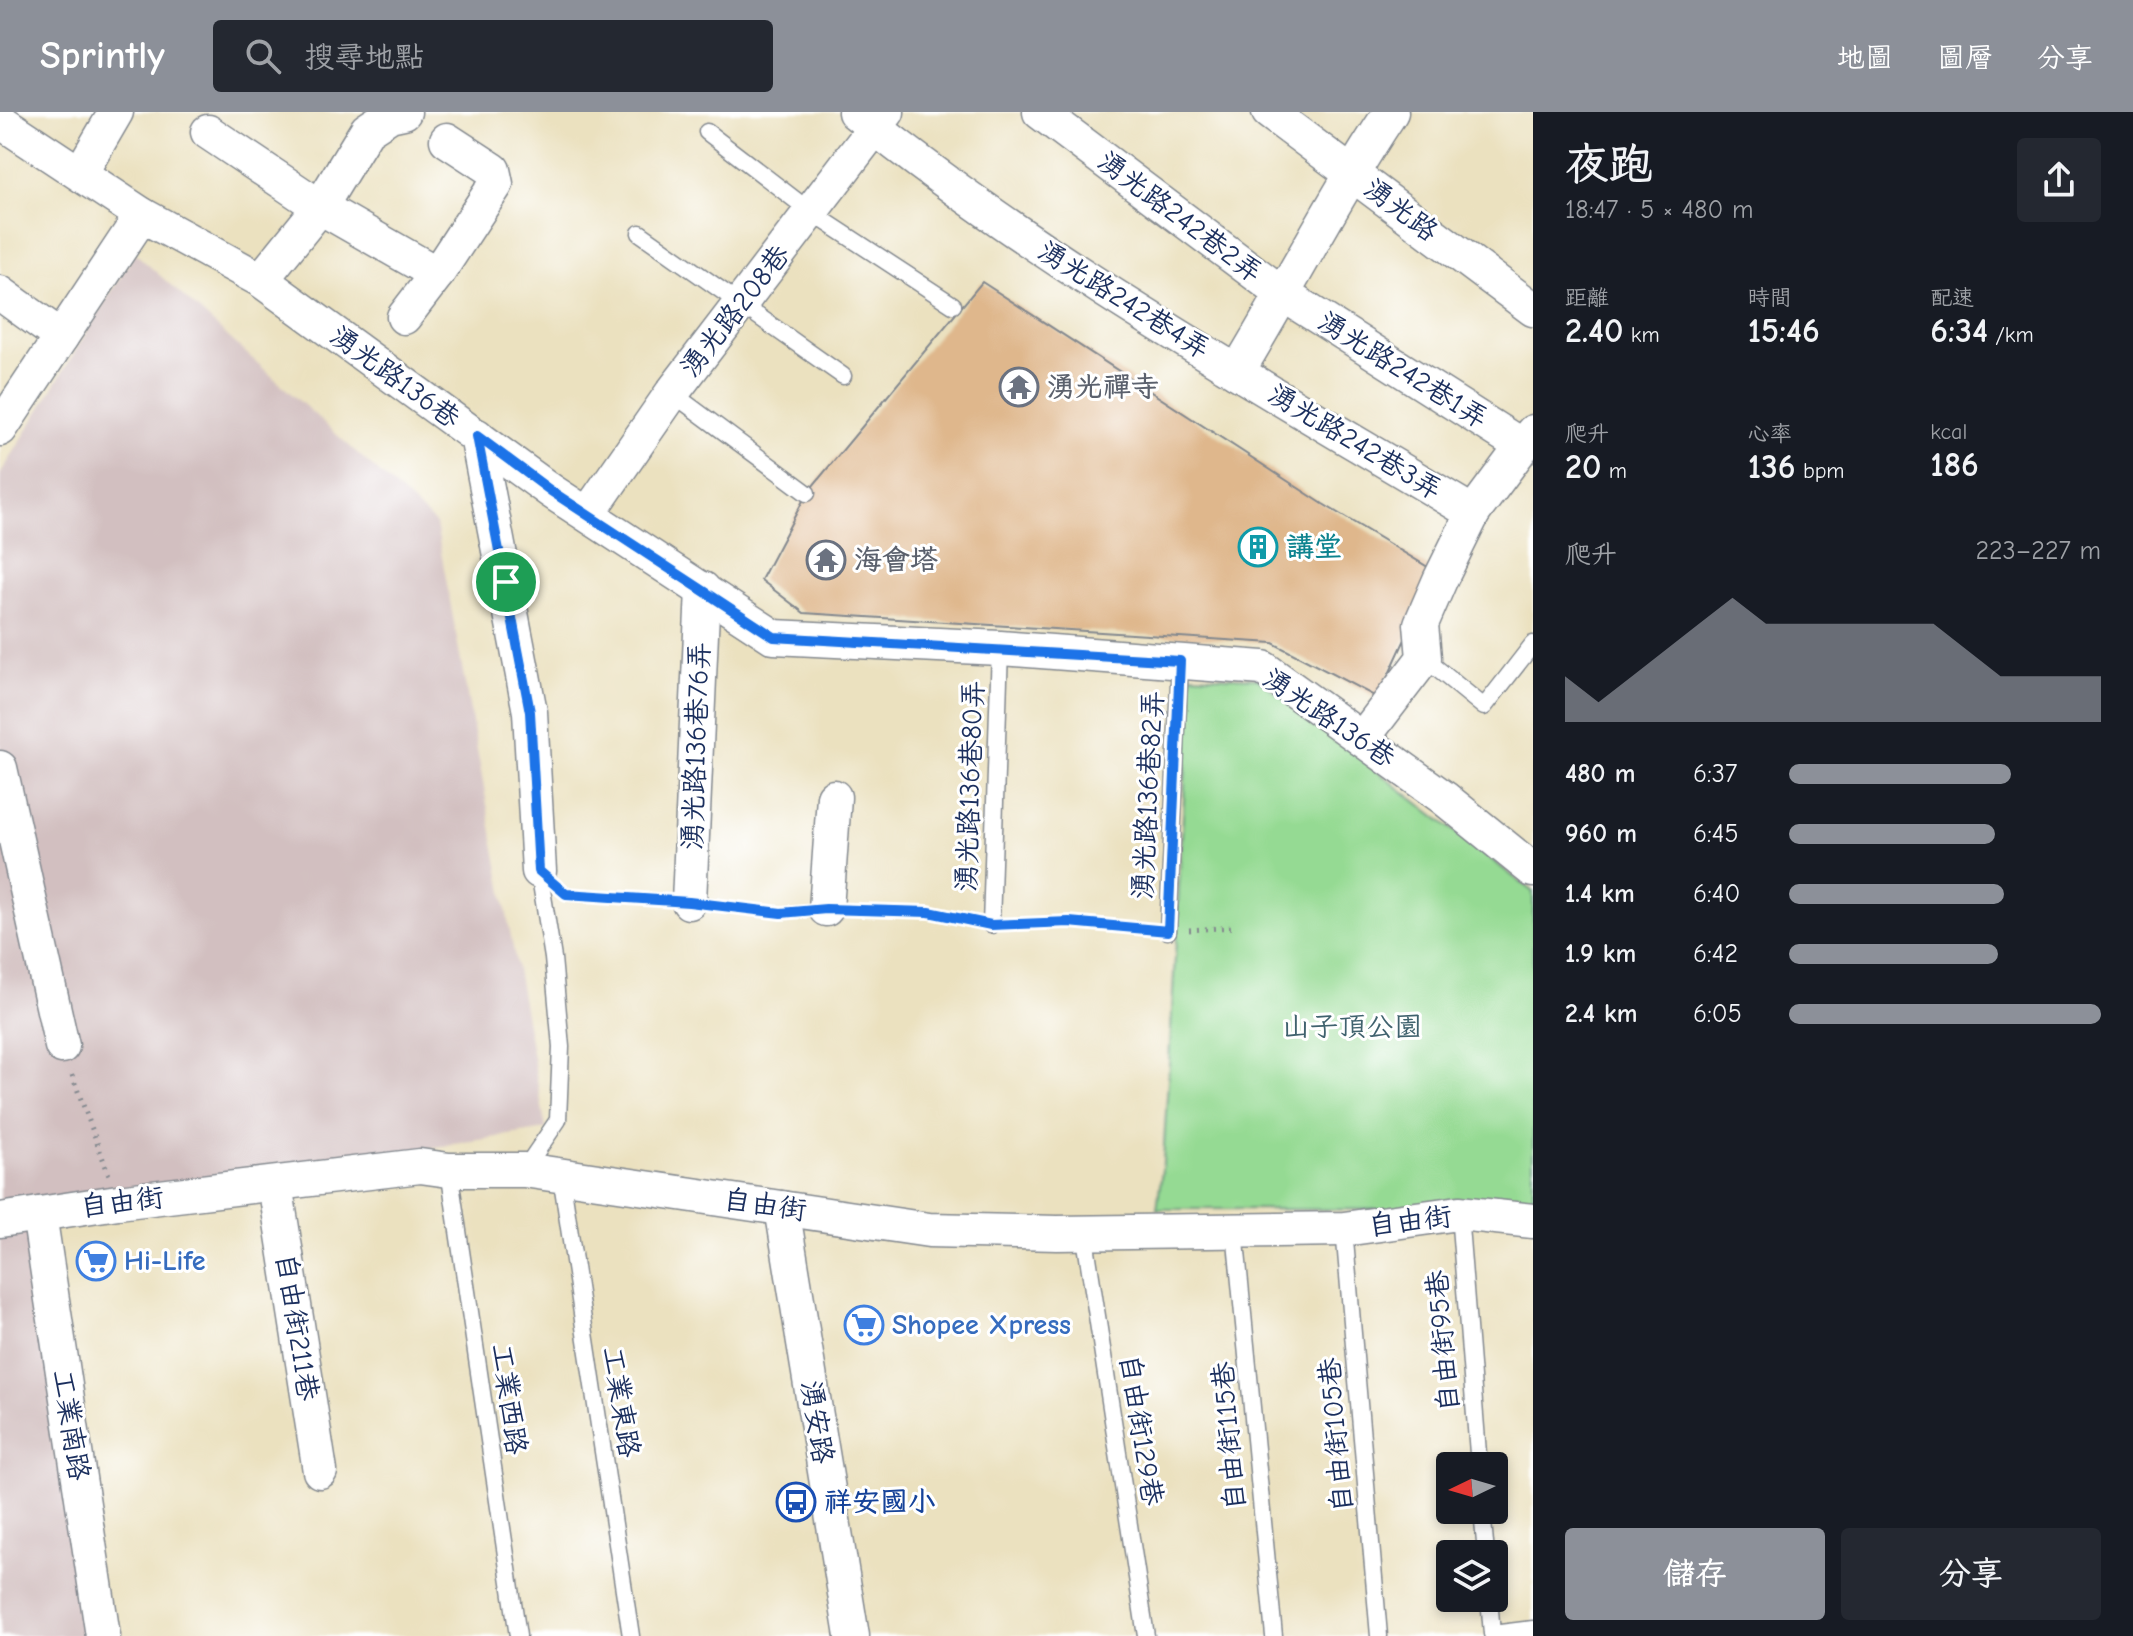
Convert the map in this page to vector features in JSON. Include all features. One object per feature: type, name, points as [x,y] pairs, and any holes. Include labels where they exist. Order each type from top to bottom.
[{"type":"street","points":[[81,172],[116,112]]},
{"type":"street","points":[[261,280],[320,207],[367,130],[390,115],[404,112]]},
{"type":"street","name":"湧光路242巷2弄","points":[[1040,112],[1284,295]]},
{"type":"street","name":"湧光路","points":[[1269,112],[1533,309]]},
{"type":"street","points":[[1237,372],[1284,295],[1351,172],[1391,112]]},
{"type":"street","name":"湧光路208巷","points":[[588,514],[672,393],[811,212],[872,117]]},
{"type":"street","name":"湧光路242巷4弄","points":[[872,117],[1010,229],[1237,372]]},
{"type":"street","name":"湧光路136巷","points":[[0,121],[142,215],[261,280],[551,491],[774,637],[1000,648],[1263,668],[1530,863]]},
{"type":"street","points":[[208,132],[320,207],[437,274]]},
{"type":"street","points":[[404,317],[437,274],[496,184],[493,170],[447,140]]},
{"type":"street","points":[[0,429],[142,215]]},
{"type":"street","points":[[0,293],[61,337]]},
{"type":"street","name":"湧光路242巷1弄","points":[[1284,295],[1528,439]]},
{"type":"street","name":"湧光路242巷3弄","points":[[1237,372],[1473,513]]},
{"type":"street","points":[[477,436],[530,712],[539,871]]},
{"type":"street","points":[[1362,739],[1424,658],[1421,624],[1473,513],[1528,439]]},
{"type":"street","name":"湧光路136巷76弄","points":[[689,902],[703,589]]},
{"type":"street","points":[[0,768],[62,1046]]},
{"type":"street","points":[[826,909],[834,797]]},
{"type":"street","name":"自由街","points":[[0,1220],[118,1202],[420,1166],[449,1170],[524,1170],[929,1230],[1057,1233],[1344,1229],[1459,1213],[1533,1221]]},
{"type":"street","name":"自由街211巷","points":[[275,1184],[320,1471]]},
{"type":"street","name":"湧安路","points":[[782,1208],[852,1636]]},
{"type":"street","name":"工業南路","points":[[39,1214],[103,1636]]},
{"type":"lane","points":[[707,132],[811,212],[953,305]]},
{"type":"lane","points":[[640,233],[843,376]]},
{"type":"lane","points":[[672,393],[807,493]]},
{"type":"lane","points":[[1424,658],[1484,707],[1533,644]]},
{"type":"lane","name":"湧光路136巷80弄","points":[[991,925],[1000,648]]},
{"type":"lane","name":"湧光路136巷82弄","points":[[1168,931],[1180,661]]},
{"type":"lane","points":[[524,1170],[558,1120],[559,1017],[539,871]]},
{"type":"lane","name":"工業西路","points":[[449,1170],[518,1636]]},
{"type":"lane","name":"工業東路","points":[[561,1175],[631,1636]]},
{"type":"lane","name":"自由街95巷","points":[[1459,1213],[1478,1452]]},
{"type":"lane","name":"自由街105巷","points":[[1344,1229],[1379,1636]]},
{"type":"lane","name":"自由街129巷","points":[[1084,1231],[1146,1636]]},
{"type":"lane","name":"自由街115巷","points":[[1235,1231],[1274,1636]]},
{"type":"lane","points":[[1490,1612],[1492,1634],[1533,1629]]},
{"type":"path","points":[[539,871],[566,894],[689,902],[781,913],[826,909],[929,912],[991,925],[1069,922],[1168,931],[1234,927]]},
{"type":"path","points":[[62,1046],[118,1202]]},
{"type":"shaded area","points":[[135,253],[436,524],[546,1129],[48,1211],[88,1636],[0,1636],[0,475]]},
{"type":"green space","name":"山子頂公園","points":[[1191,675],[1257,678],[1533,892],[1533,1210],[1157,1209],[1163,1162]]},
{"type":"building","name":"湧光禪寺","points":[[982,282],[1323,504],[1436,572],[1378,698],[1273,643],[804,613],[761,580],[807,493]]},
{"type":"place","name":"湧光禪寺","points":[[1019,387]]},
{"type":"place","name":"講堂","points":[[1258,547]]},
{"type":"place","name":"海會塔","points":[[826,560]]},
{"type":"place","name":"Hi-Life","points":[[96,1261]]},
{"type":"place","name":"Shopee Xpress","points":[[864,1325]]},
{"type":"place","name":"祥安國小","points":[[796,1502]]},
{"type":"route","points":[[477,436],[551,491],[774,637],[1180,661],[1168,931],[1069,922],[991,925],[929,912],[826,909],[781,913],[689,902],[566,894],[539,871],[530,712],[506,582],[477,436]]}]
